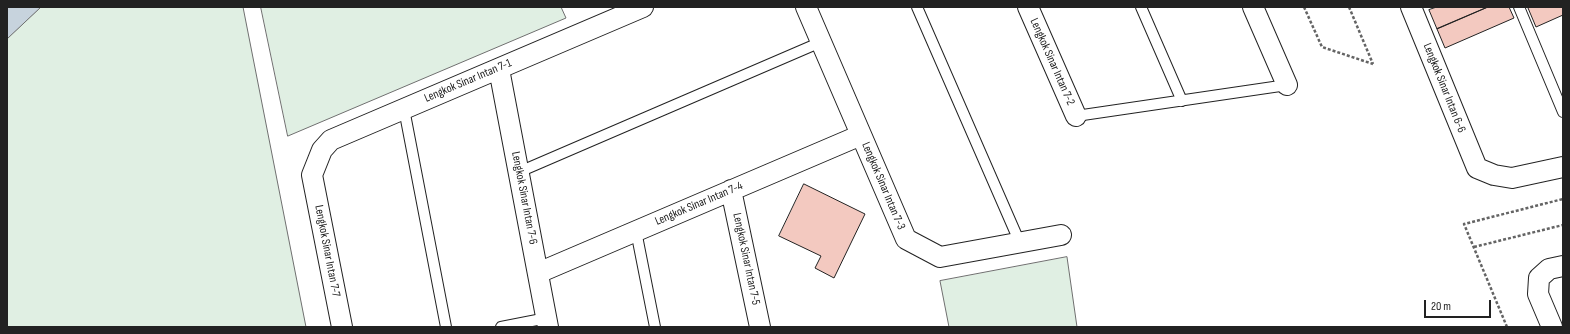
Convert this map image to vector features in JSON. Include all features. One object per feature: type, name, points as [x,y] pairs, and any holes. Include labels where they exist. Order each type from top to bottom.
[{"type":"street","name":"Lengkok Sinar Intan 7-1","points":[[312,175],[322,150],[331,140],[643,7]]},
{"type":"street","name":"Lengkok Sinar Intan 7-3","points":[[806,7],[906,239],[940,257],[1061,235]]},
{"type":"street","name":"Lengkok Sinar Intan 7-2","points":[[1028,7],[1076,116]]},
{"type":"street","points":[[1253,7],[1287,85]]},
{"type":"street","name":"Lengkok Sinar Intan 6-6","points":[[1411,7],[1477,168],[1494,176],[1512,178],[1563,167]]},
{"type":"street","name":"Lengkok Sinar Intan 7-6","points":[[499,68],[548,323]]},
{"type":"street","name":"Lengkok Sinar Intan 7-4","points":[[538,273],[861,135]]},
{"type":"street","name":"Lengkok Sinar Intan 7-7","points":[[312,175],[342,327]]},
{"type":"street","name":"Lengkok Sinar Intan 7-5","points":[[731,190],[760,327]]},
{"type":"street","points":[[1552,327],[1538,294],[1539,278],[1548,269],[1563,266]]},
{"type":"lane","points":[[917,7],[1020,243]]},
{"type":"lane","points":[[1141,7],[1182,101]]},
{"type":"lane","points":[[1519,7],[1563,112]]},
{"type":"lane","points":[[519,172],[821,42]]},
{"type":"lane","points":[[1076,116],[1287,85]]},
{"type":"lane","points":[[404,109],[446,327]]},
{"type":"lane","points":[[636,230],[655,327]]},
{"type":"lane","points":[[501,327],[548,323]]},
{"type":"path","points":[[1304,7],[1322,47],[1373,64],[1349,7]]},
{"type":"path","points":[[1507,327],[1464,224],[1563,199]]},
{"type":"path","points":[[1474,246],[1563,225]]},
{"type":"green space","points":[[41,7],[243,7],[306,327],[7,327],[7,39]]},
{"type":"green space","points":[[261,7],[561,7],[566,18],[288,136]]},
{"type":"green space","points":[[1067,257],[1077,327],[949,327],[940,281]]},
{"type":"shaded area","points":[[7,7],[41,7],[7,39]]},
{"type":"building","points":[[1437,7],[1488,7],[1437,29],[1429,10]]},
{"type":"building","points":[[1488,7],[1509,7],[1514,18],[1445,48],[1437,29]]},
{"type":"building","points":[[1563,7],[1563,15],[1536,27],[1528,8]]},
{"type":"building","points":[[804,184],[865,214],[834,278],[815,268],[821,256],[779,236]]}]
